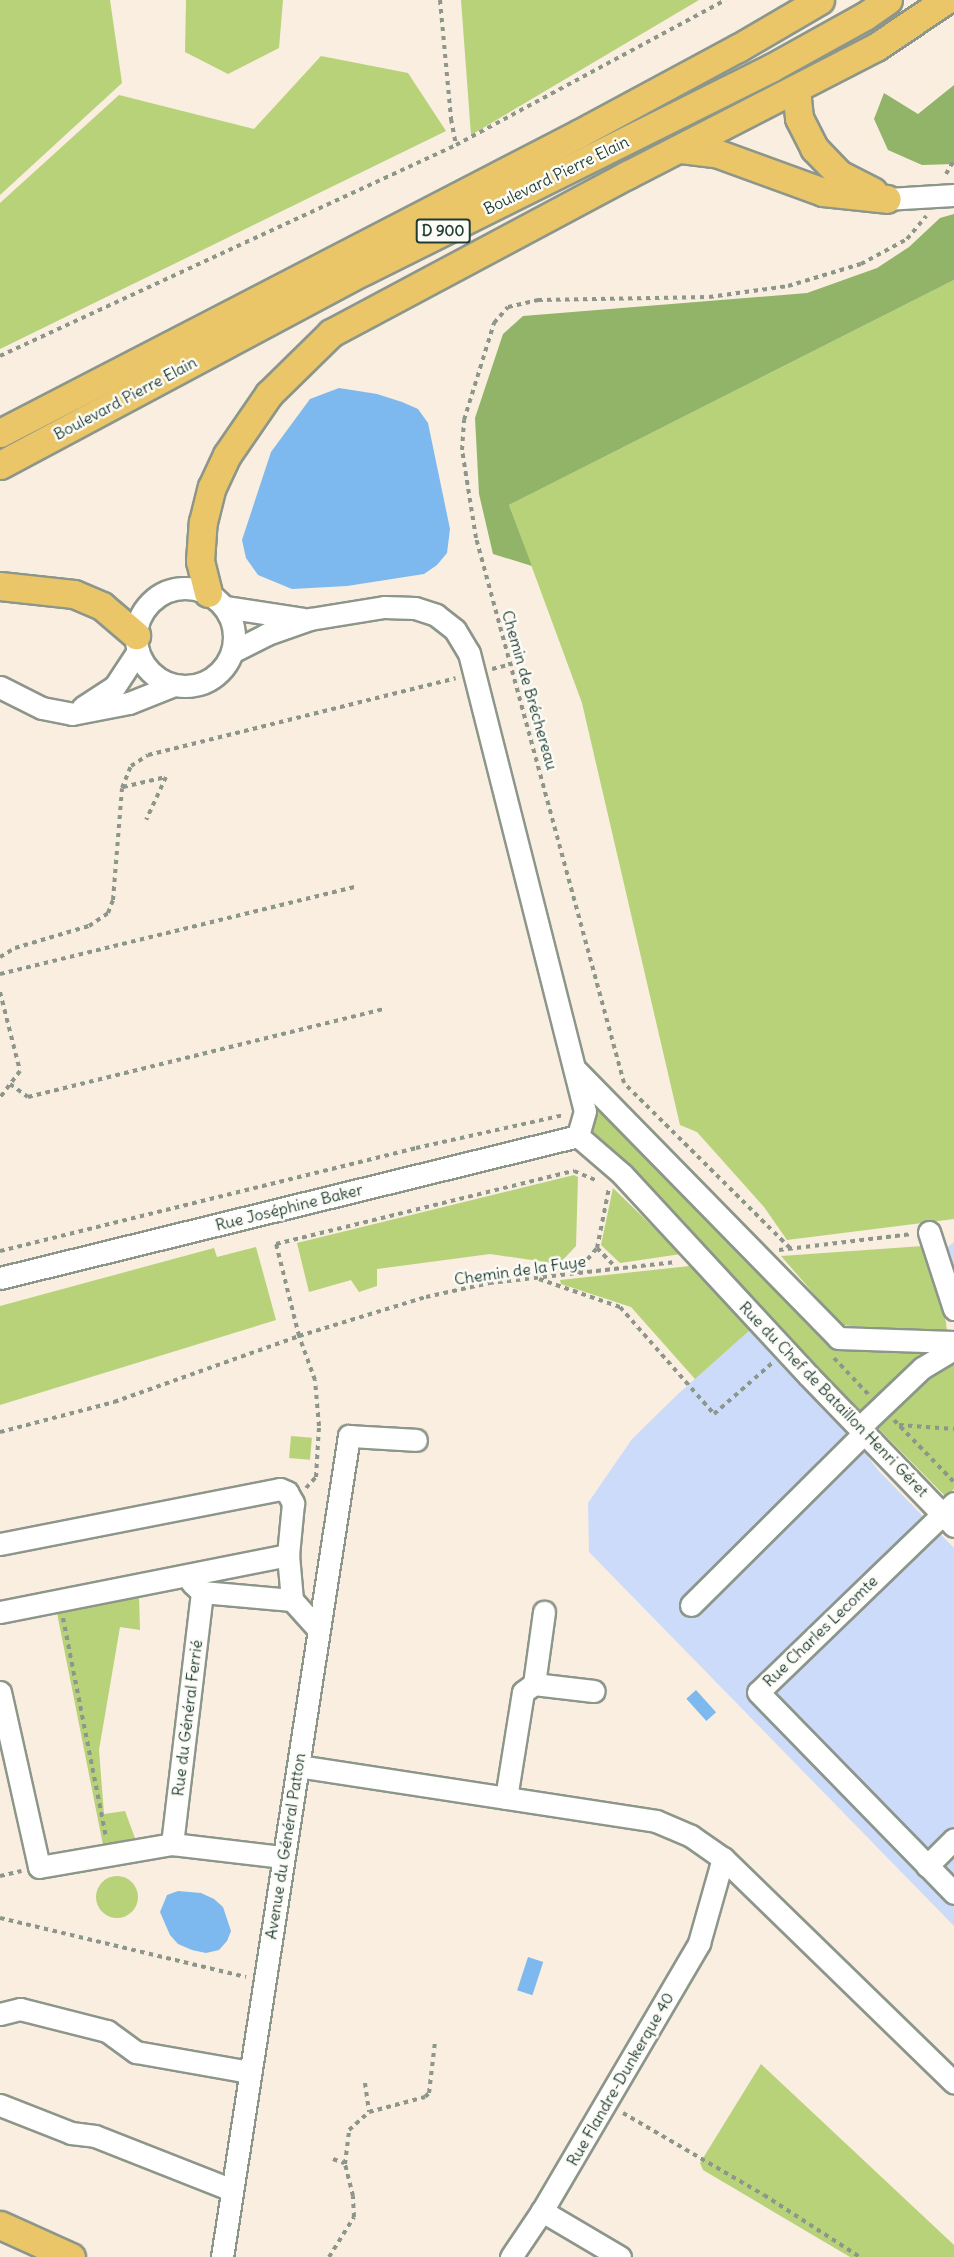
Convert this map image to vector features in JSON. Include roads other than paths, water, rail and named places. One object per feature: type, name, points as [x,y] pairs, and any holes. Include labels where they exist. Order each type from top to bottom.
[{"type":"main road","name":"Boulevard Pierre Elain","points":[[0,433],[580,133],[738,48],[820,0]]},
{"type":"main road","name":"Boulevard Pierre Elain","points":[[0,465],[364,271],[771,68],[865,16],[888,0]]},
{"type":"main road","points":[[216,600],[200,561],[203,522],[212,487],[227,455],[275,387],[331,333],[876,48],[946,0]]},
{"type":"main road","points":[[796,89],[799,118],[814,148],[839,174],[887,199]]},
{"type":"main road","points":[[681,148],[716,153],[823,192],[887,199]]},
{"type":"main road","points":[[0,586],[74,594],[102,606],[137,643]]},
{"type":"main road","points":[[0,2224],[71,2257]]},
{"type":"street","points":[[887,199],[954,195]]},
{"type":"street","points":[[72,714],[115,686],[137,643],[145,608],[167,591],[195,588],[216,600],[252,613],[310,619]]},
{"type":"street","points":[[137,643],[151,673],[174,685],[189,686],[203,683],[226,665],[232,652],[233,629],[216,600]]},
{"type":"street","points":[[232,652],[267,634],[310,619],[384,607],[415,608],[436,615],[455,630],[469,653],[585,1110],[578,1136]]},
{"type":"street","points":[[0,687],[42,708],[72,714],[129,703],[174,685]]},
{"type":"street","points":[[574,1068],[838,1338],[954,1342]]},
{"type":"street","name":"Rue du Chef de Bataillon Henri Géret","points":[[578,1136],[616,1180],[657,1213],[708,1265],[862,1431],[951,1514]]},
{"type":"street","name":"Rue Joséphine Baker","points":[[0,1278],[578,1136]]},
{"type":"street","points":[[929,1232],[954,1309]]},
{"type":"street","points":[[692,1605],[922,1368],[954,1350]]},
{"type":"street","name":"Avenue du Général Patton","points":[[222,2257],[349,1436],[416,1440]]},
{"type":"street","points":[[0,1544],[280,1489],[287,1492],[293,1503],[288,1555],[292,1600],[319,1630]]},
{"type":"street","name":"Rue Charles Lecomte","points":[[927,1866],[758,1692],[951,1514]]},
{"type":"street","points":[[0,1612],[288,1555]]},
{"type":"street","points":[[184,1576],[202,1592],[292,1600]]},
{"type":"street","name":"Rue du Général Ferrié","points":[[172,1844],[202,1592]]},
{"type":"street","points":[[534,1684],[544,1612]]},
{"type":"street","points":[[506,1798],[523,1692],[534,1684],[594,1691]]},
{"type":"street","points":[[0,1692],[39,1867],[172,1844],[284,1857]]},
{"type":"street","points":[[298,1766],[656,1821],[691,1836],[723,1858],[954,2083]]},
{"type":"street","points":[[954,1839],[927,1866],[954,1893]]},
{"type":"street","name":"Rue Flandre-Dunkerque 40","points":[[511,2257],[542,2211],[699,1943],[723,1858]]},
{"type":"street","points":[[0,2014],[21,2009],[107,2031],[136,2052],[250,2072]]},
{"type":"street","points":[[0,2105],[71,2133],[95,2136],[232,2190]]},
{"type":"street","points":[[542,2211],[620,2257]]},
{"type":"water","points":[[339,388],[377,394],[402,402],[418,409],[428,423],[450,529],[447,553],[437,565],[424,574],[347,586],[292,589],[258,575],[246,558],[242,540],[271,452],[310,399]]},
{"type":"water","points":[[696,1690],[716,1712],[706,1721],[686,1699]]},
{"type":"water","points":[[178,1891],[201,1893],[214,1899],[223,1907],[231,1931],[227,1941],[219,1950],[206,1953],[192,1950],[178,1944],[170,1935],[160,1912],[167,1895]]},
{"type":"water","points":[[528,1957],[543,1962],[532,1995],[517,1990]]}]
